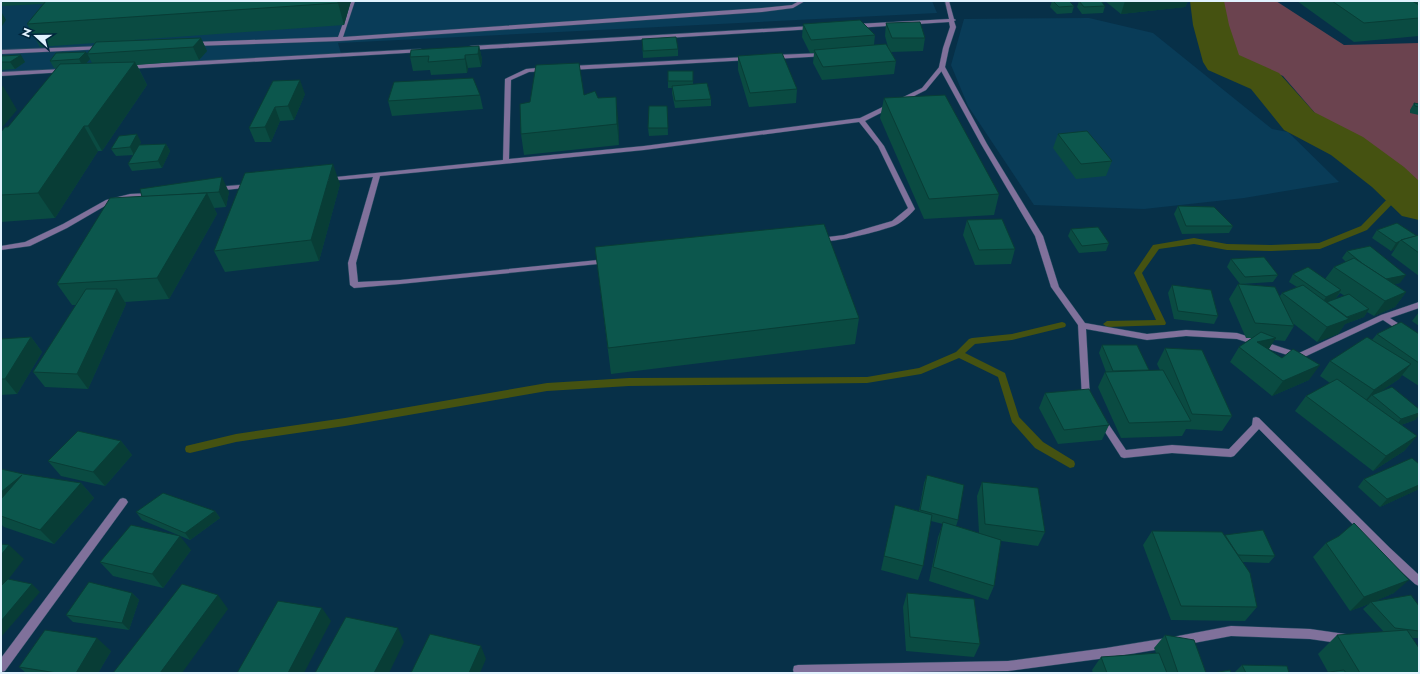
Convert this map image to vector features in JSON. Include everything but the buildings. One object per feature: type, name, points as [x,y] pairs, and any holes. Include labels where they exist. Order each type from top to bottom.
[{"type":"street","points":[[340,39],[353,1]]},
{"type":"street","points":[[191,44],[340,39],[762,10],[793,6],[803,1]]},
{"type":"street","points":[[322,180],[644,148],[861,120],[924,89],[942,67],[953,27],[953,20],[947,1]]},
{"type":"street","points":[[849,26],[953,20]]},
{"type":"street","points":[[463,48],[818,28]]},
{"type":"street","points":[[29,50],[34,45]]},
{"type":"street","points":[[1,52],[106,48]]},
{"type":"street","points":[[121,68],[424,50]]},
{"type":"street","points":[[770,58],[832,54]]},
{"type":"street","points":[[567,68],[754,58]]},
{"type":"street","points":[[942,67],[977,132],[1038,236],[1055,287],[1082,325],[1086,398],[1090,404]]},
{"type":"street","points":[[506,162],[508,79],[528,70],[551,69]]},
{"type":"street","points":[[1,74],[73,70]]},
{"type":"street","points":[[812,241],[844,238],[894,223],[912,209],[881,146],[861,120]]},
{"type":"street","points":[[377,174],[352,263],[354,285],[400,282],[614,261]]},
{"type":"street","points":[[206,190],[260,185]]},
{"type":"street","points":[[1,248],[27,244],[65,226],[108,201],[130,196],[161,194]]},
{"type":"street","points":[[1082,325],[1148,337],[1186,333],[1237,336],[1300,356],[1384,317],[1419,305]]},
{"type":"street","points":[[1384,317],[1419,341]]},
{"type":"street","points":[[1099,417],[1124,454],[1172,450],[1231,453],[1256,426],[1256,420],[1386,551],[1419,581]]},
{"type":"street","points":[[1,667],[123,502]]},
{"type":"street","points":[[798,670],[1008,666],[1106,653],[1231,631],[1310,634],[1356,641]]},
{"type":"shaded area","points":[[1,1],[932,1],[937,13],[338,43],[342,57],[1,74]]},
{"type":"shaded area","points":[[1217,1],[1276,1],[1344,45],[1419,43],[1419,185],[1398,168],[1321,120],[1283,76],[1239,57]]},
{"type":"shaded area","points":[[1089,18],[1153,33],[1272,129],[1288,132],[1339,182],[1244,198],[1144,209],[1034,205],[968,106],[951,65],[964,19]]},
{"type":"waterway","points":[[1207,1],[1211,25],[1222,62],[1265,81],[1299,121],[1347,146],[1388,177],[1419,206]]},
{"type":"waterway","points":[[1107,324],[1162,323],[1138,273],[1156,247],[1194,241],[1227,247],[1271,248],[1320,246],[1364,228],[1397,194],[1402,191]]},
{"type":"waterway","points":[[959,354],[972,341],[1012,337],[1062,325]]},
{"type":"waterway","points":[[190,449],[236,438],[345,422],[547,387],[629,382],[867,380],[921,371],[959,354]]},
{"type":"waterway","points":[[959,354],[1002,375],[1015,419],[1039,445],[1070,464]]}]
